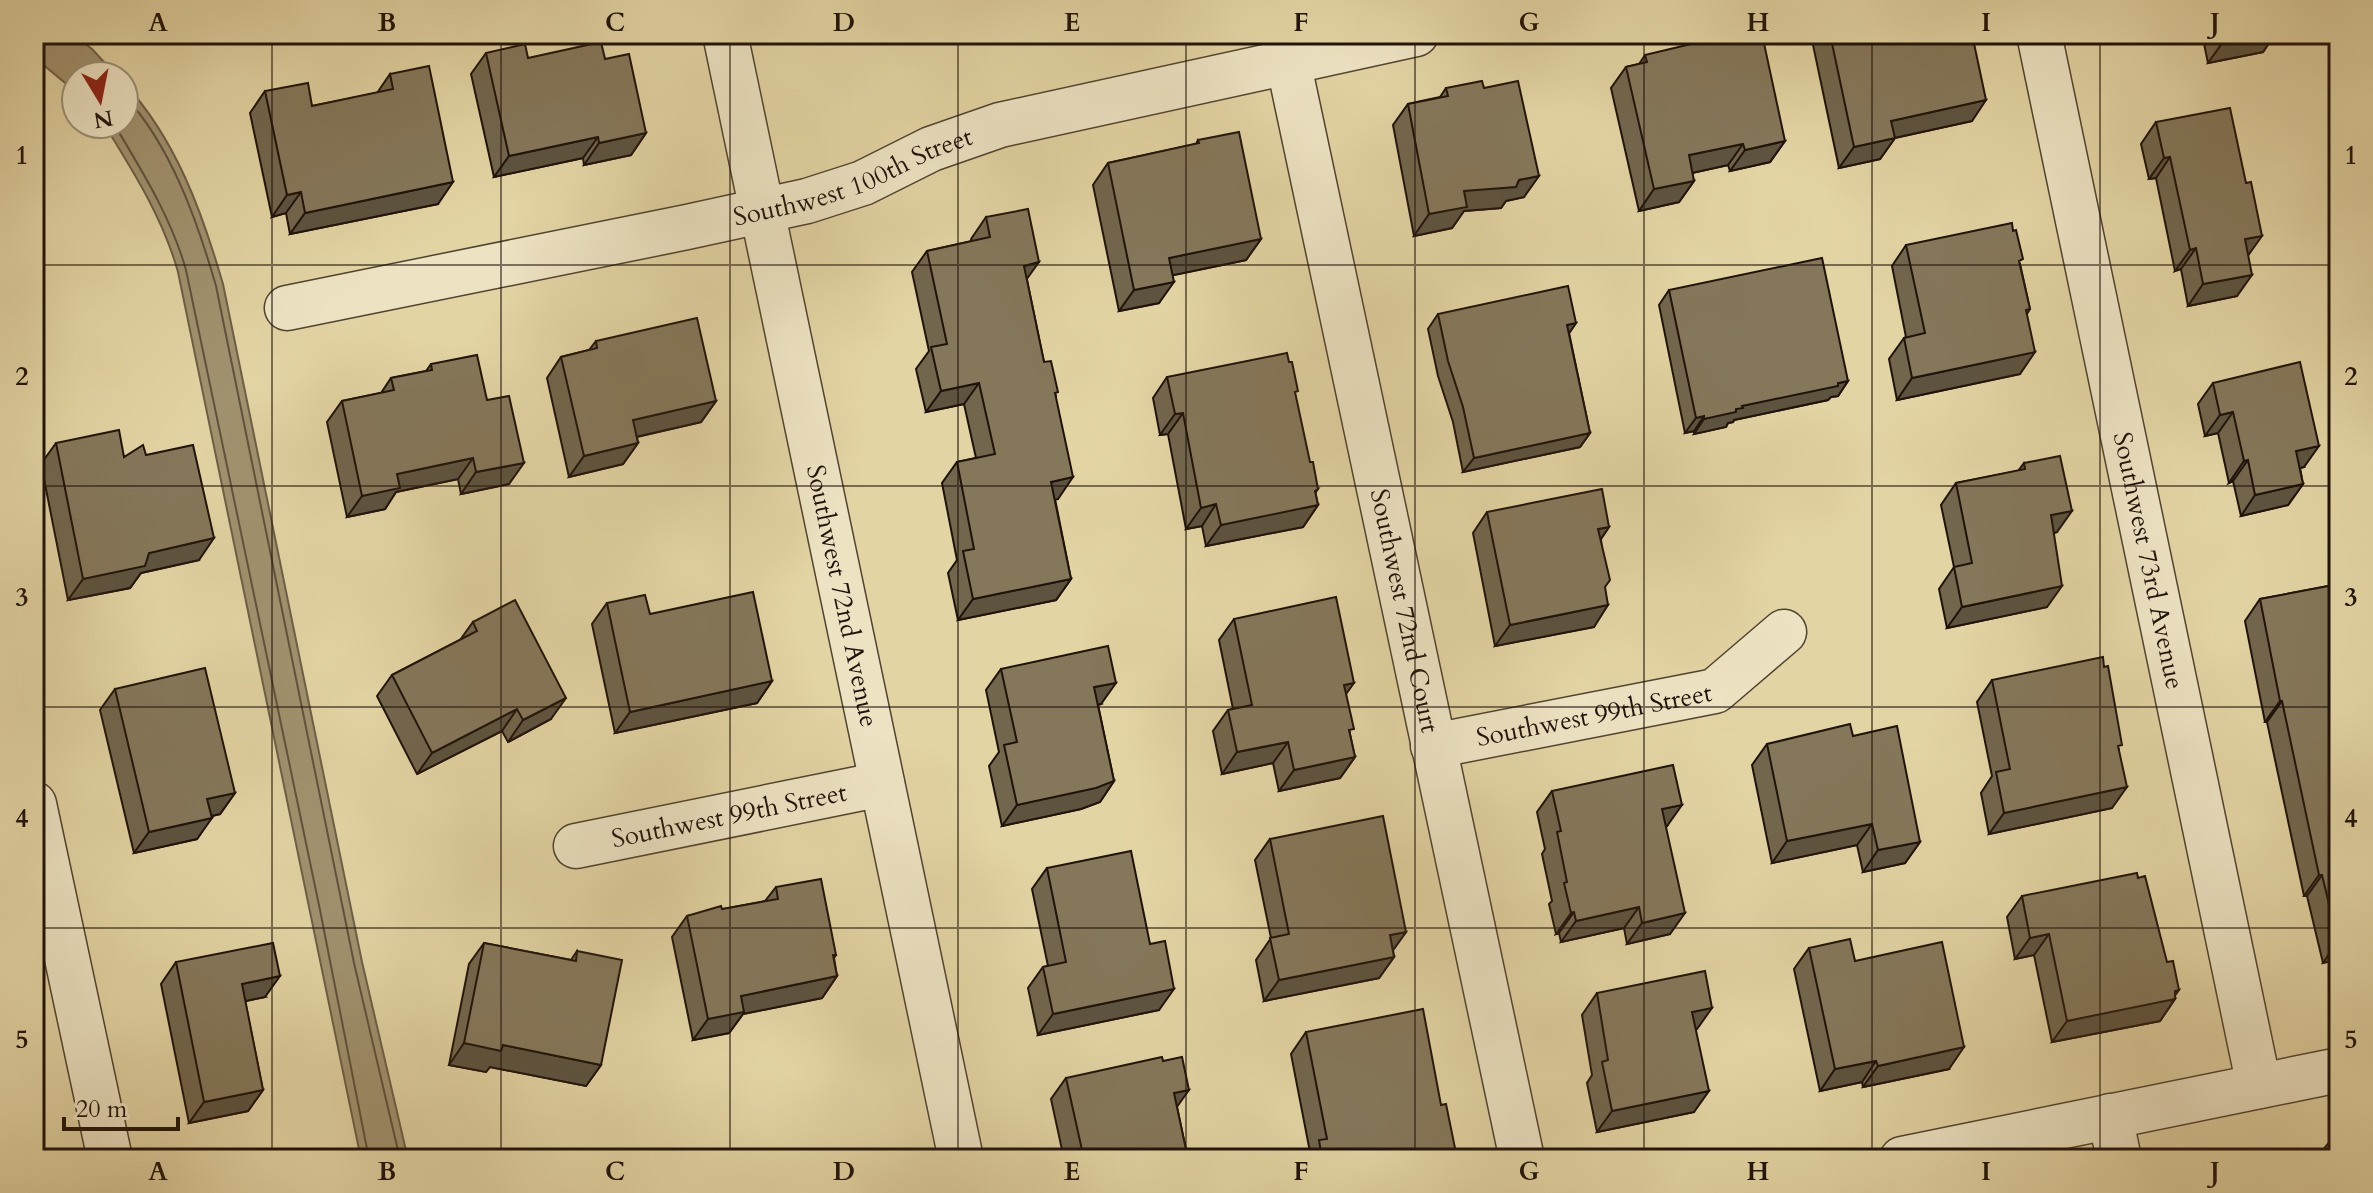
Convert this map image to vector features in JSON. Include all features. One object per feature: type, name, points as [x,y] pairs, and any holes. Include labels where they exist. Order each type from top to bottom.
[{"type":"street","name":"Southwest 72nd Avenue","points":[[725,34],[961,1159]]},
{"type":"street","name":"Southwest 100th Street","points":[[287,308],[838,193],[931,149],[1000,125],[1416,34]]},
{"type":"street","name":"Southwest 73rd Avenue","points":[[2039,34],[2259,1086]]},
{"type":"street","name":"Southwest 72nd Court","points":[[1288,61],[1522,1159]]},
{"type":"street","name":"Southwest 99th Street","points":[[1433,746],[1715,691],[1784,632]]},
{"type":"street","name":"Southwest 99th Street","points":[[576,846],[882,784]]},
{"type":"street","points":[[34,804],[110,1159]]},
{"type":"street","points":[[1902,1159],[2339,1070]]},
{"type":"street","points":[[2110,1116],[2119,1159]]},
{"type":"water","points":[[34,34],[72,34],[102,60],[60,60],[60,79],[34,57]]},
{"type":"water","points":[[140,103],[173,152],[185,178],[223,284],[362,962],[408,1159],[361,1159],[178,272],[156,214],[114,140],[140,140]]},
{"type":"building","points":[[1733,34],[1762,34],[1785,141],[1745,150],[1743,144],[1689,155],[1694,181],[1654,189],[1626,67],[1647,62],[1645,55]]},
{"type":"building","points":[[1830,34],[1972,34],[1986,100],[1891,121],[1895,138],[1854,147]]},
{"type":"building","points":[[2221,34],[2260,34],[2223,42]]},
{"type":"building","points":[[601,42],[605,59],[629,54],[646,133],[599,143],[598,137],[509,156],[486,53],[525,44],[528,58]]},
{"type":"building","points":[[429,66],[453,182],[305,213],[301,192],[287,195],[265,91],[308,83],[312,106],[393,89],[390,74]]},
{"type":"building","points":[[1482,81],[1484,88],[1518,81],[1539,176],[1519,180],[1516,187],[1464,191],[1467,207],[1429,214],[1408,104],[1448,96],[1446,88]]},
{"type":"building","points":[[2230,108],[2246,183],[2251,182],[2262,236],[2245,239],[2252,275],[2203,284],[2196,248],[2190,250],[2170,157],[2164,158],[2156,122]]},
{"type":"building","points":[[1239,132],[1261,239],[1169,258],[1174,282],[1134,290],[1108,163]]},
{"type":"building","points":[[1028,209],[1039,262],[1024,266],[1044,362],[1051,361],[1073,477],[1051,482],[1071,579],[973,599],[963,551],[974,549],[957,462],[995,454],[979,383],[941,391],[931,347],[947,344],[927,251],[990,237],[986,217]]},
{"type":"building","points":[[2012,223],[2023,259],[2019,261],[2030,309],[2026,310],[2035,352],[1912,378],[1904,338],[1925,333],[1906,245]]},
{"type":"building","points":[[1822,258],[1848,381],[1838,383],[1838,386],[1742,406],[1736,412],[1696,418],[1669,290]]},
{"type":"building","points":[[1568,286],[1576,323],[1567,325],[1590,433],[1474,458],[1438,314]]},
{"type":"building","points":[[697,318],[716,401],[633,420],[638,443],[584,456],[561,357],[597,348],[596,341]]},
{"type":"building","points":[[1287,353],[1289,362],[1292,362],[1310,462],[1313,462],[1318,505],[1221,525],[1216,504],[1201,508],[1183,413],[1175,414],[1167,377]]},
{"type":"building","points":[[477,355],[487,400],[509,396],[524,463],[476,472],[473,458],[397,474],[400,488],[362,496],[342,401],[394,390],[391,378],[432,370],[431,364]]},
{"type":"building","points":[[2300,362],[2319,446],[2296,451],[2303,484],[2255,495],[2233,412],[2220,415],[2213,383]]},
{"type":"building","points":[[119,430],[124,457],[143,445],[146,455],[193,445],[214,538],[149,553],[145,566],[83,579],[56,443]]},
{"type":"building","points":[[2060,456],[2072,511],[2051,515],[2062,586],[1962,607],[1954,567],[1972,563],[1956,483],[2025,469],[2024,463]]},
{"type":"building","points":[[1602,489],[1609,527],[1598,529],[1610,580],[1605,587],[1608,605],[1510,625],[1487,512]]},
{"type":"building","points":[[2339,584],[2338,941],[2322,875],[2319,875],[2260,599]]},
{"type":"building","points":[[753,592],[772,681],[630,712],[607,603],[645,595],[650,614]]},
{"type":"building","points":[[1336,597],[1354,683],[1344,685],[1354,729],[1349,730],[1355,757],[1294,770],[1288,742],[1237,752],[1228,710],[1252,705],[1234,619]]},
{"type":"building","points":[[515,600],[566,698],[523,720],[517,709],[432,753],[392,675],[477,631],[473,622]]},
{"type":"building","points":[[1108,646],[1116,683],[1094,687],[1114,781],[1096,788],[1017,805],[1004,745],[1017,742],[1001,669]]},
{"type":"building","points":[[2103,657],[2104,667],[2108,666],[2122,745],[2118,746],[2127,787],[2004,813],[1996,772],[2010,769],[1992,680]]},
{"type":"building","points":[[205,668],[235,793],[207,799],[212,818],[149,832],[115,689]]},
{"type":"building","points":[[1850,724],[1853,736],[1897,726],[1920,842],[1878,850],[1872,824],[1787,841],[1767,744]]},
{"type":"building","points":[[1673,765],[1682,805],[1662,809],[1685,913],[1642,923],[1639,907],[1576,921],[1564,883],[1567,882],[1557,832],[1561,831],[1552,791]]},
{"type":"building","points":[[1383,816],[1406,932],[1390,935],[1394,957],[1279,980],[1270,938],[1289,934],[1270,839]]},
{"type":"building","points":[[1131,851],[1150,944],[1165,941],[1174,989],[1053,1014],[1043,967],[1066,962],[1047,868]]},
{"type":"building","points":[[2137,873],[2138,878],[2145,876],[2167,962],[2173,961],[2179,990],[2175,991],[2175,999],[2067,1021],[2049,934],[2030,938],[2022,896]]},
{"type":"building","points":[[821,879],[836,955],[833,955],[837,976],[741,996],[744,1012],[708,1019],[687,916],[721,906],[722,909],[778,899],[776,887]]},
{"type":"building","points":[[1850,939],[1855,961],[1942,942],[1964,1047],[1878,1066],[1876,1061],[1835,1069],[1809,948]]},
{"type":"building","points":[[273,943],[280,976],[242,984],[263,1090],[204,1102],[176,962]]},
{"type":"building","points":[[484,943],[576,961],[577,951],[622,960],[601,1065],[503,1045],[501,1051],[464,1043]]},
{"type":"building","points":[[1705,971],[1712,1008],[1692,1012],[1709,1091],[1612,1111],[1602,1062],[1608,1060],[1597,993]]},
{"type":"building","points":[[1423,1009],[1441,1105],[1446,1104],[1456,1153],[1429,1159],[1322,1159],[1319,1140],[1327,1139],[1306,1032]]},
{"type":"building","points":[[1162,1057],[1163,1061],[1182,1057],[1189,1090],[1174,1093],[1188,1159],[1084,1159],[1066,1078]]},
{"type":"building","points":[[34,1110],[44,1159],[34,1159]]},
{"type":"building","points":[[2339,1139],[2339,1159],[2299,1159],[2306,1158],[2306,1154],[2331,1150],[2330,1141]]},
{"type":"building","points":[[774,1154],[775,1159],[752,1159]]},
{"type":"building","points":[[878,1154],[879,1159],[856,1159]]}]
